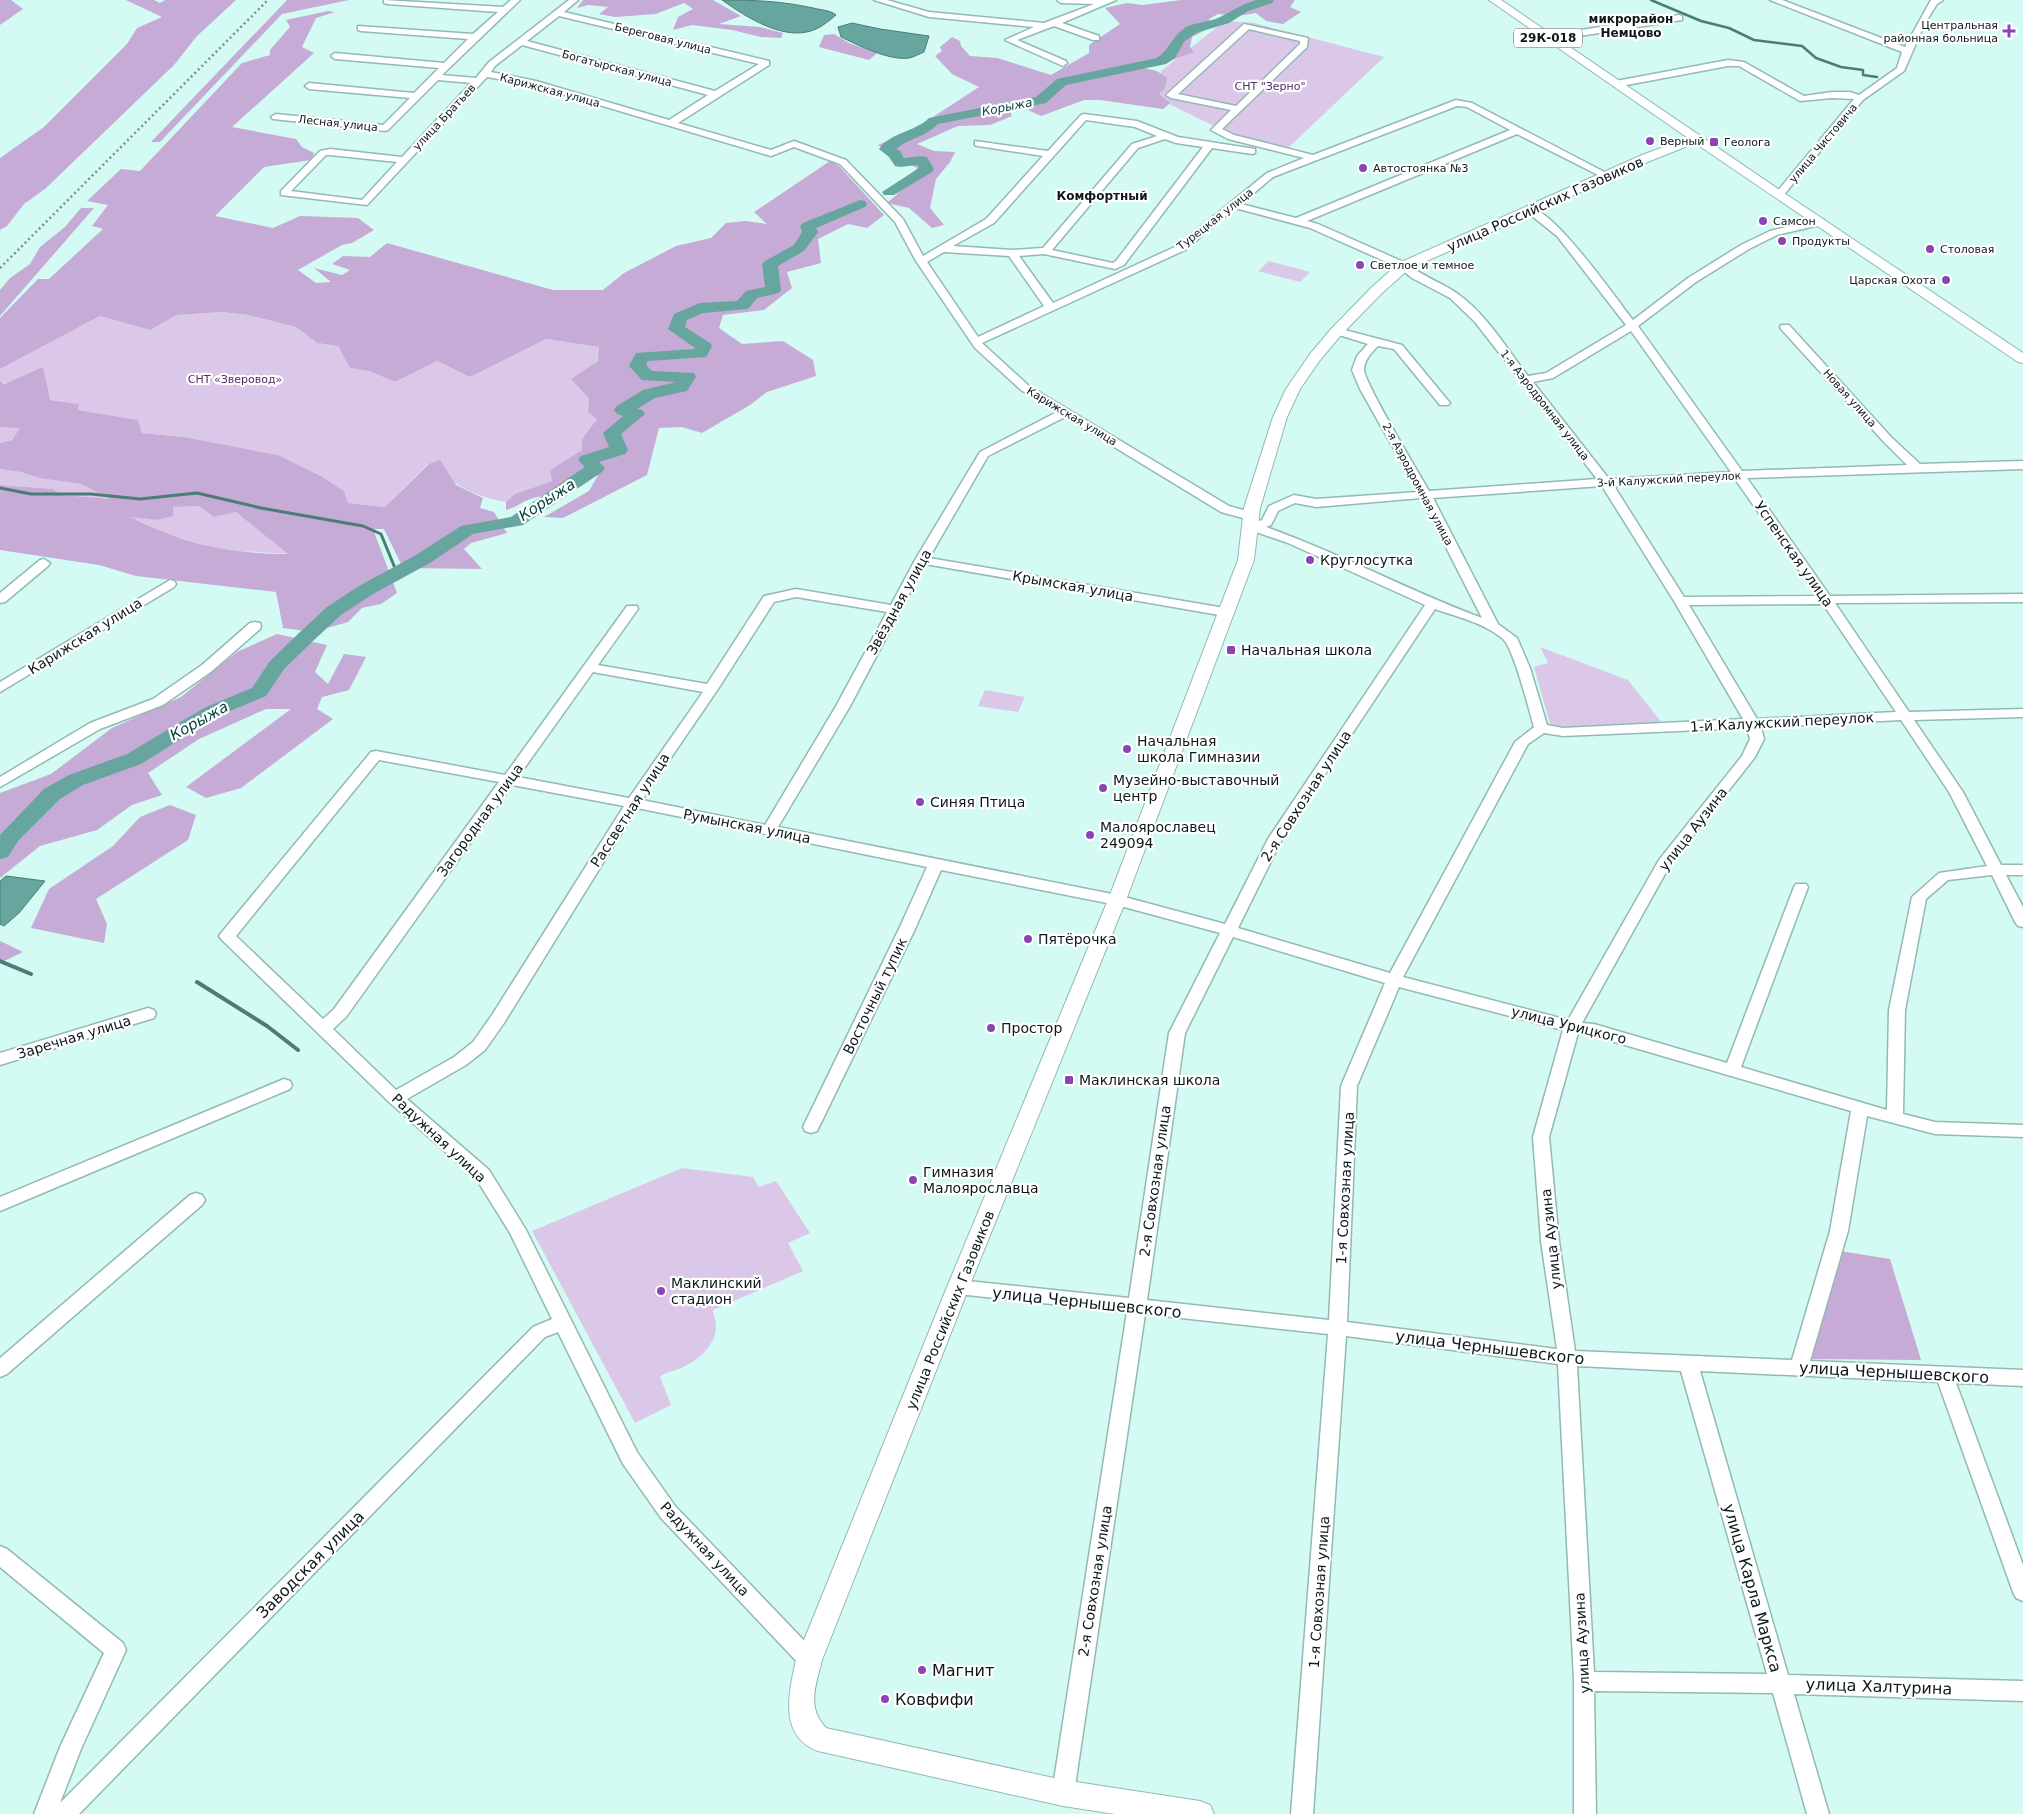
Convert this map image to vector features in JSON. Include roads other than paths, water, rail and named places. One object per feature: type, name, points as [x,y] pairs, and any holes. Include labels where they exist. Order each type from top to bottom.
[{"type":"main road","name":"29К-018","points":[[1494,0],[1616,84]]},
{"type":"main road","points":[[1616,84],[2023,359]]},
{"type":"main road","name":"улица Российских Газовиков","points":[[1063,1793],[818,1739],[808,1729],[802,1719],[800,1701],[809,1660],[958,1287],[1117,900],[1246,560],[1250,522],[1280,417],[1293,389],[1315,357],[1376,290],[1404,266],[1607,176],[1696,139]]},
{"type":"main road","points":[[1063,1793],[1200,1814]]},
{"type":"street","points":[[387,0],[440,2],[505,10]]},
{"type":"street","name":"Лесная улица","points":[[276,117],[385,128],[475,37],[516,0]]},
{"type":"street","name":"Карижская улица","points":[[482,77],[492,64],[574,0]]},
{"type":"street","points":[[878,0],[929,14],[1050,24],[1096,38]]},
{"type":"street","points":[[1061,0],[1108,2]]},
{"type":"street","points":[[1774,0],[1907,51]]},
{"type":"street","name":"улица Чистовича","points":[[1779,195],[1860,98],[1901,69],[1907,51],[1921,23],[1934,2],[1938,0]]},
{"type":"street","points":[[1064,63],[1009,40],[1108,2]]},
{"type":"street","name":"Береговая улица","points":[[559,12],[766,63],[714,94]]},
{"type":"street","points":[[1548,38],[1679,18]]},
{"type":"street","points":[[1238,109],[1172,95],[1248,26],[1305,40],[1304,46],[1238,109],[1216,130],[1231,137],[1314,158]]},
{"type":"street","points":[[361,28],[475,37]]},
{"type":"street","name":"Богатырская улица","points":[[520,42],[714,94]]},
{"type":"street","points":[[335,56],[447,66]]},
{"type":"street","points":[[1616,84],[1741,64],[1803,99],[1832,95],[1850,95],[1860,98]]},
{"type":"street","points":[[436,77],[482,77]]},
{"type":"street","name":"Карижская улица","points":[[482,77],[533,83],[771,153],[794,144],[832,156],[843,162],[898,221],[921,261],[977,342],[990,357],[1025,388],[1225,509],[1261,528],[1292,540],[1432,604],[1493,626]]},
{"type":"street","name":"улица Братьев","points":[[404,160],[330,152],[323,153],[284,193],[364,203],[482,77]]},
{"type":"street","points":[[309,86],[417,96]]},
{"type":"street","points":[[668,124],[714,94]]},
{"type":"street","name":"Турецкая улица","points":[[977,342],[1181,248],[1270,175],[1456,103],[1469,105],[1518,130]]},
{"type":"street","points":[[921,261],[990,220],[1048,154],[1084,117],[1136,124],[1148,127],[1176,140],[1245,149],[1282,159],[1296,165]]},
{"type":"street","points":[[1298,221],[1518,130],[1607,176]]},
{"type":"street","points":[[1046,251],[1135,146],[1165,136]]},
{"type":"street","points":[[978,143],[1048,154]]},
{"type":"street","points":[[944,249],[1012,253],[1046,251],[1052,254],[1114,266],[1120,263],[1209,145]]},
{"type":"street","name":"1-я Аэродромная улица","points":[[1234,205],[1314,226],[1404,266],[1416,276],[1454,296],[1479,320],[1606,482],[1753,724]]},
{"type":"street","name":"Успенская улица","points":[[1530,210],[1561,234],[1631,326],[1826,599],[1956,792],[2023,922]]},
{"type":"street","points":[[1525,380],[1549,376],[1631,326],[1692,280],[1745,247],[1774,233],[1820,222]]},
{"type":"street","points":[[1012,253],[1051,308]]},
{"type":"street","name":"Новая улица","points":[[1785,327],[1886,439],[1916,467]]},
{"type":"street","points":[[1337,331],[1375,343],[1390,344],[1398,347],[1444,403]]},
{"type":"street","name":"2-я Аэродромная улица","points":[[1375,343],[1362,356],[1358,370],[1366,389],[1425,494],[1493,626]]},
{"type":"street","name":"Звёздная улица","points":[[769,831],[842,708],[893,609],[984,454],[1067,412]]},
{"type":"street","name":"3-й Калужский переулок","points":[[1250,522],[1267,522],[1273,509],[1294,499],[1316,503],[1606,482],[1916,467],[2023,464]]},
{"type":"street","name":"Крымская улица","points":[[921,560],[1225,612]]},
{"type":"street","points":[[0,599],[44,563]]},
{"type":"street","name":"Карижская улица","points":[[0,688],[170,584]]},
{"type":"street","name":"Рассветная улица","points":[[394,1098],[460,1062],[479,1046],[498,1019],[633,803],[711,689],[769,599],[796,593],[893,609]]},
{"type":"street","points":[[1680,601],[2023,598]]},
{"type":"street","name":"2-я Совхозная улица","points":[[1063,1793],[1177,1033],[1276,839],[1432,604]]},
{"type":"street","name":"Загородная улица","points":[[324,1028],[340,1013],[632,609]]},
{"type":"street","points":[[0,783],[95,726],[158,702],[207,668],[255,626]]},
{"type":"street","points":[[1493,626],[1510,638],[1523,668],[1541,728]]},
{"type":"street","points":[[590,668],[711,689]]},
{"type":"street","name":"1-й Калужский переулок","points":[[1541,728],[1563,732],[1906,716],[2023,713]]},
{"type":"street","name":"улица Аузина","points":[[1585,1814],[1584,1681],[1567,1358],[1550,1241],[1541,1137],[1572,1027],[1664,862],[1748,757],[1757,739],[1753,724]]},
{"type":"street","name":"1-я Совхозная улица","points":[[1302,1814],[1338,1328],[1349,1086],[1394,980],[1522,742],[1541,728]]},
{"type":"street","name":"Румынская улица","points":[[376,755],[633,803],[1117,900]]},
{"type":"street","name":"Радужная улица","points":[[376,755],[227,936],[324,1028],[394,1098],[483,1175],[517,1230],[630,1458],[668,1512],[809,1660]]},
{"type":"street","name":"Восточный тупик","points":[[811,1127],[907,930],[936,864]]},
{"type":"street","points":[[1894,1118],[1896,1108],[1897,1010],[1920,897],[1944,876],[1996,870],[2023,870]]},
{"type":"street","points":[[1732,1070],[1801,887]]},
{"type":"street","name":"улица Урицкого","points":[[1117,900],[1228,930],[1394,980],[1572,1027],[1594,1030],[1894,1118],[1935,1128],[2023,1131]]},
{"type":"street","name":"Заречная улица","points":[[0,1059],[148,1014]]},
{"type":"street","points":[[0,1204],[284,1085]]},
{"type":"street","points":[[1799,1367],[1839,1231],[1860,1108]]},
{"type":"street","points":[[0,1369],[196,1200]]},
{"type":"street","name":"улица Чернышевского","points":[[958,1287],[1137,1308],[1338,1328],[1567,1358],[2023,1378]]},
{"type":"street","name":"Заводская улица","points":[[64,1814],[539,1332],[562,1323]]},
{"type":"street","name":"улица Карла Маркса","points":[[1688,1363],[1818,1814]]},
{"type":"street","points":[[1944,1374],[2023,1592]]},
{"type":"street","points":[[0,1555],[116,1650],[71,1747],[45,1814]]},
{"type":"street","name":"улица Халтурина","points":[[1584,1681],[2023,1691]]},
{"type":"water","points":[[722,0],[790,4],[825,10],[836,15],[816,29],[792,33],[754,20]]},
{"type":"water","points":[[852,23],[929,36],[924,52],[909,58],[892,57],[874,52],[841,37],[838,27]]},
{"type":"water","points":[[6,876],[45,881],[19,913],[4,926],[0,924],[0,881]]},
{"type":"waterway","name":"Корыжа","points":[[889,192],[927,169],[922,160],[900,163],[895,154],[886,149],[898,140],[926,129],[934,121],[1041,100],[1062,82],[1161,61],[1170,55],[1179,40],[1191,30],[1224,20],[1244,8],[1268,0]]},
{"type":"waterway","points":[[1651,0],[1701,21],[1729,28],[1754,40],[1802,46],[1816,58],[1841,67],[1863,70],[1863,75],[1877,77]]},
{"type":"waterway","name":"Корыжа","points":[[0,852],[10,836],[52,794],[76,780],[134,759],[211,712],[259,692],[277,665],[306,637],[334,611],[366,590],[423,559],[467,530],[517,521],[596,468],[587,460],[619,450],[612,433],[636,414],[623,410],[649,394],[681,387],[688,377],[648,376],[637,366],[642,356],[700,354],[704,346],[676,329],[680,317],[700,308],[742,306],[752,294],[773,290],[770,264],[799,248],[810,232],[808,226],[860,204]]},
{"type":"waterway","points":[[0,488],[31,494],[91,494],[140,499],[197,493],[261,508],[363,526],[381,534],[397,573]]},
{"type":"waterway","points":[[0,961],[31,974]]},
{"type":"waterway","points":[[197,982],[267,1026],[298,1050]]},
{"type":"railway","points":[[0,268],[268,0]]},
{"type":"place","name":"Центральная районная больница","points":[[2009,31]]},
{"type":"place","name":"Верный","points":[[1650,141]]},
{"type":"place","name":"Геолога","points":[[1714,142]]},
{"type":"place","name":"Автостоянка №3","points":[[1363,168]]},
{"type":"place","name":"Самсон","points":[[1763,221]]},
{"type":"place","name":"Продукты","points":[[1782,241]]},
{"type":"place","name":"Столовая","points":[[1930,249]]},
{"type":"place","name":"Светлое и темное","points":[[1360,265]]},
{"type":"place","name":"Царская Охота","points":[[1946,280]]},
{"type":"place","name":"Круглосутка","points":[[1310,560]]},
{"type":"place","name":"Начальная школа","points":[[1231,650]]},
{"type":"place","name":"Начальная школа Гимназии","points":[[1127,749]]},
{"type":"place","name":"Музейно-выставочный центр","points":[[1103,788]]},
{"type":"place","name":"Синяя Птица","points":[[920,802]]},
{"type":"place","name":"Малоярославец 249094","points":[[1090,835]]},
{"type":"place","name":"Пятёрочка","points":[[1028,939]]},
{"type":"place","name":"Простор","points":[[991,1028]]},
{"type":"place","name":"Маклинская школа","points":[[1069,1080]]},
{"type":"place","name":"Гимназия Малоярославца","points":[[913,1180]]},
{"type":"place","name":"Маклинский стадион","points":[[661,1291]]},
{"type":"place","name":"Магнит","points":[[922,1670]]},
{"type":"place","name":"Ковфифи","points":[[885,1699]]},
{"type":"district","name":"микрорайон Немцово","points":[[1631,26]]},
{"type":"district","name":"Комфортный","points":[[1102,196]]},
{"type":"park label","name":"СНТ \"Зерно\"","points":[[1270,86]]},
{"type":"park label","name":"СНТ «Зверовод»","points":[[235,379]]}]
